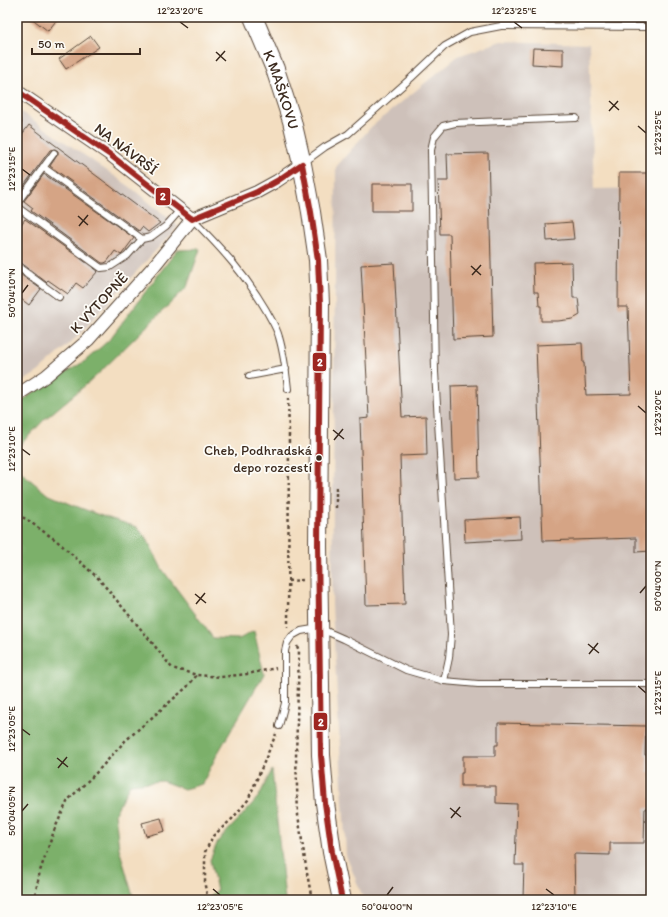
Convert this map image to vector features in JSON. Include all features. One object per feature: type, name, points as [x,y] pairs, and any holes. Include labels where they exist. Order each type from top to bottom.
[{"type":"main road","name":"K MAŠKOVU","points":[[253,17],[276,69],[292,121],[311,212],[318,260],[320,304],[318,538],[321,755],[332,852],[342,900]]},
{"type":"street","name":"NA NÁVRŠÍ","points":[[17,91],[109,154],[192,219]]},
{"type":"street","points":[[192,219],[256,192],[278,181],[302,164]]},
{"type":"street","name":"K VÝTOPNĚ","points":[[17,395],[46,376],[88,340],[154,266],[192,219]]},
{"type":"lane","points":[[580,27],[581,17]]},
{"type":"lane","points":[[302,164],[325,147],[348,134],[445,46],[470,32],[501,26],[651,27]]},
{"type":"lane","points":[[444,681],[449,658],[451,635],[435,372],[431,150],[434,137],[443,126],[455,123],[576,118]]},
{"type":"lane","points":[[17,203],[54,153]]},
{"type":"lane","points":[[43,167],[142,239]]},
{"type":"lane","points":[[17,207],[101,268],[110,267],[127,256],[142,239],[150,237],[166,226],[180,210]]},
{"type":"lane","points":[[192,219],[230,258],[258,296],[279,336],[286,368],[288,389]]},
{"type":"lane","points":[[17,266],[59,296]]},
{"type":"lane","points":[[249,376],[286,368]]},
{"type":"lane","points":[[279,726],[285,703],[285,651],[287,643],[292,636],[301,631],[319,628],[406,670],[444,681],[478,684],[651,684]]},
{"type":"path","points":[[288,389],[288,629]]},
{"type":"path","points":[[17,515],[26,519],[57,541],[98,578],[172,668],[197,674],[221,677],[247,674],[285,666]]},
{"type":"path","points":[[296,642],[299,651],[296,757],[298,815],[312,900]]},
{"type":"path","points":[[34,900],[40,871],[55,828],[68,800],[96,773],[125,741],[187,687],[197,674]]},
{"type":"path","points":[[208,900],[205,886],[205,852],[213,836],[248,800],[279,726]]},
{"type":"shaded area","points":[[501,41],[589,44],[594,189],[651,188],[651,900],[364,900],[346,855],[332,606],[336,167],[371,127],[458,56]]},
{"type":"shaded area","points":[[17,109],[129,186],[178,226],[77,337],[38,372],[17,385]]},
{"type":"green space","points":[[200,249],[187,287],[94,378],[45,419],[17,448],[17,405],[34,392],[85,361],[109,340],[177,250]]},
{"type":"green space","points":[[17,457],[21,472],[47,494],[99,515],[137,527],[147,539],[162,569],[213,638],[239,639],[254,631],[264,674],[219,751],[202,784],[184,789],[162,781],[130,784],[115,813],[119,848],[134,900],[17,900]]},
{"type":"green space","points":[[272,770],[285,900],[207,900],[217,890],[210,860],[218,841],[259,796]]},
{"type":"building","points":[[30,17],[59,17],[48,31]]},
{"type":"building","points":[[91,36],[99,47],[66,69],[59,59]]},
{"type":"building","points":[[533,48],[563,49],[563,66],[532,64]]},
{"type":"building","points":[[29,125],[160,223],[148,232],[142,227],[139,231],[50,166],[58,154],[58,151],[55,149],[50,150],[17,195],[17,141]]},
{"type":"building","points":[[488,153],[493,337],[453,339],[450,234],[440,234],[438,181],[448,181],[447,154]]},
{"type":"building","points":[[619,173],[651,173],[651,551],[636,552],[636,538],[543,541],[536,345],[582,343],[586,395],[631,394],[628,307],[618,307]]},
{"type":"building","points":[[44,174],[134,238],[121,255],[115,251],[107,262],[102,263],[31,211],[33,208],[24,201]]},
{"type":"building","points":[[372,184],[412,184],[412,211],[372,211]]},
{"type":"building","points":[[25,219],[98,271],[83,288],[76,283],[68,294],[48,280],[46,282],[20,262],[17,262],[17,230]]},
{"type":"building","points":[[572,222],[574,239],[547,241],[546,224]]},
{"type":"building","points":[[572,262],[573,298],[578,298],[580,315],[573,319],[541,321],[541,306],[539,306],[538,292],[534,292],[533,263]]},
{"type":"building","points":[[394,263],[402,417],[426,416],[427,455],[400,456],[405,604],[366,605],[360,419],[369,418],[361,265]]},
{"type":"building","points":[[17,272],[41,289],[29,305],[17,296]]},
{"type":"building","points":[[477,385],[479,477],[454,478],[451,386]]},
{"type":"building","points":[[520,517],[521,539],[465,542],[464,520]]},
{"type":"building","points":[[498,723],[646,726],[645,755],[647,755],[647,772],[651,772],[651,808],[645,808],[644,843],[610,843],[610,855],[574,854],[575,899],[555,900],[555,898],[523,898],[524,865],[515,865],[517,804],[496,803],[496,786],[461,786],[463,756],[495,756],[495,745],[498,745]]},
{"type":"building","points":[[161,818],[165,831],[146,836],[142,823]]},
{"type":"transit line","name":"2","points":[[17,91],[109,154],[192,219],[257,192],[277,181],[302,164],[318,260],[320,304],[318,546],[321,755],[325,803],[332,852],[342,900]]},
{"type":"place","name":"Cheb, Podhradská depo rozcestí","points":[[319,458]]}]
